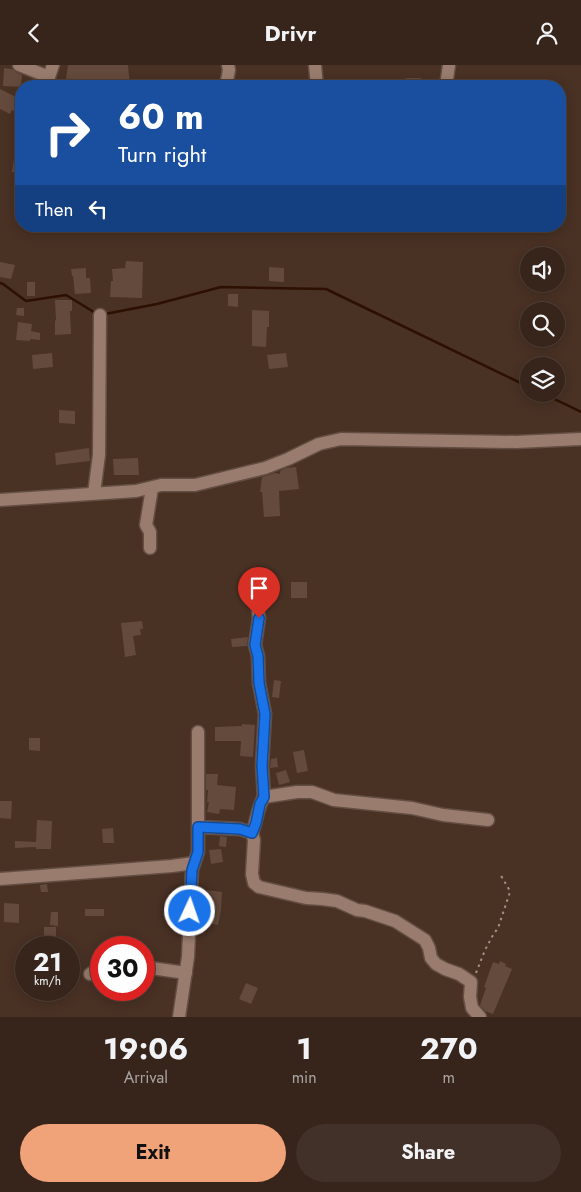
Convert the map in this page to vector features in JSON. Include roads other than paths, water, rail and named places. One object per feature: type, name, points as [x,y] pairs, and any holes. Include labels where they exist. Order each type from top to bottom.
[{"type":"street","points":[[19,65],[49,76]]},
{"type":"street","points":[[227,80],[228,65]]},
{"type":"street","points":[[315,65],[316,80]]},
{"type":"street","points":[[447,80],[450,65]]},
{"type":"street","points":[[94,493],[99,455],[100,315]]},
{"type":"street","points":[[0,500],[136,491],[161,485],[195,485],[265,469],[319,444],[341,439],[516,442],[581,439]]},
{"type":"street","points":[[150,549],[150,532],[146,525],[152,488]]},
{"type":"street","points":[[257,603],[259,618],[255,645],[265,714],[262,766],[264,797],[260,804],[252,833],[254,840],[252,874],[254,883],[259,887],[306,899],[337,901],[357,910],[366,911],[395,921],[425,940],[431,958],[436,964],[459,974],[471,982],[470,997],[472,1008],[480,1017]]},
{"type":"street","points":[[179,1017],[186,973],[192,870],[198,852],[198,731]]},
{"type":"street","points":[[264,797],[297,792],[312,792],[334,801],[412,808],[442,815],[488,820]]},
{"type":"street","points":[[198,827],[240,829],[252,833]]},
{"type":"street","points":[[0,879],[172,867],[194,863]]},
{"type":"street","points":[[155,969],[186,973]]},
{"type":"waterway","points":[[0,283],[26,301],[66,295],[97,314]]},
{"type":"waterway","points":[[105,314],[157,304],[221,287],[326,289],[520,383]]},
{"type":"waterway","points":[[560,402],[581,412]]}]
